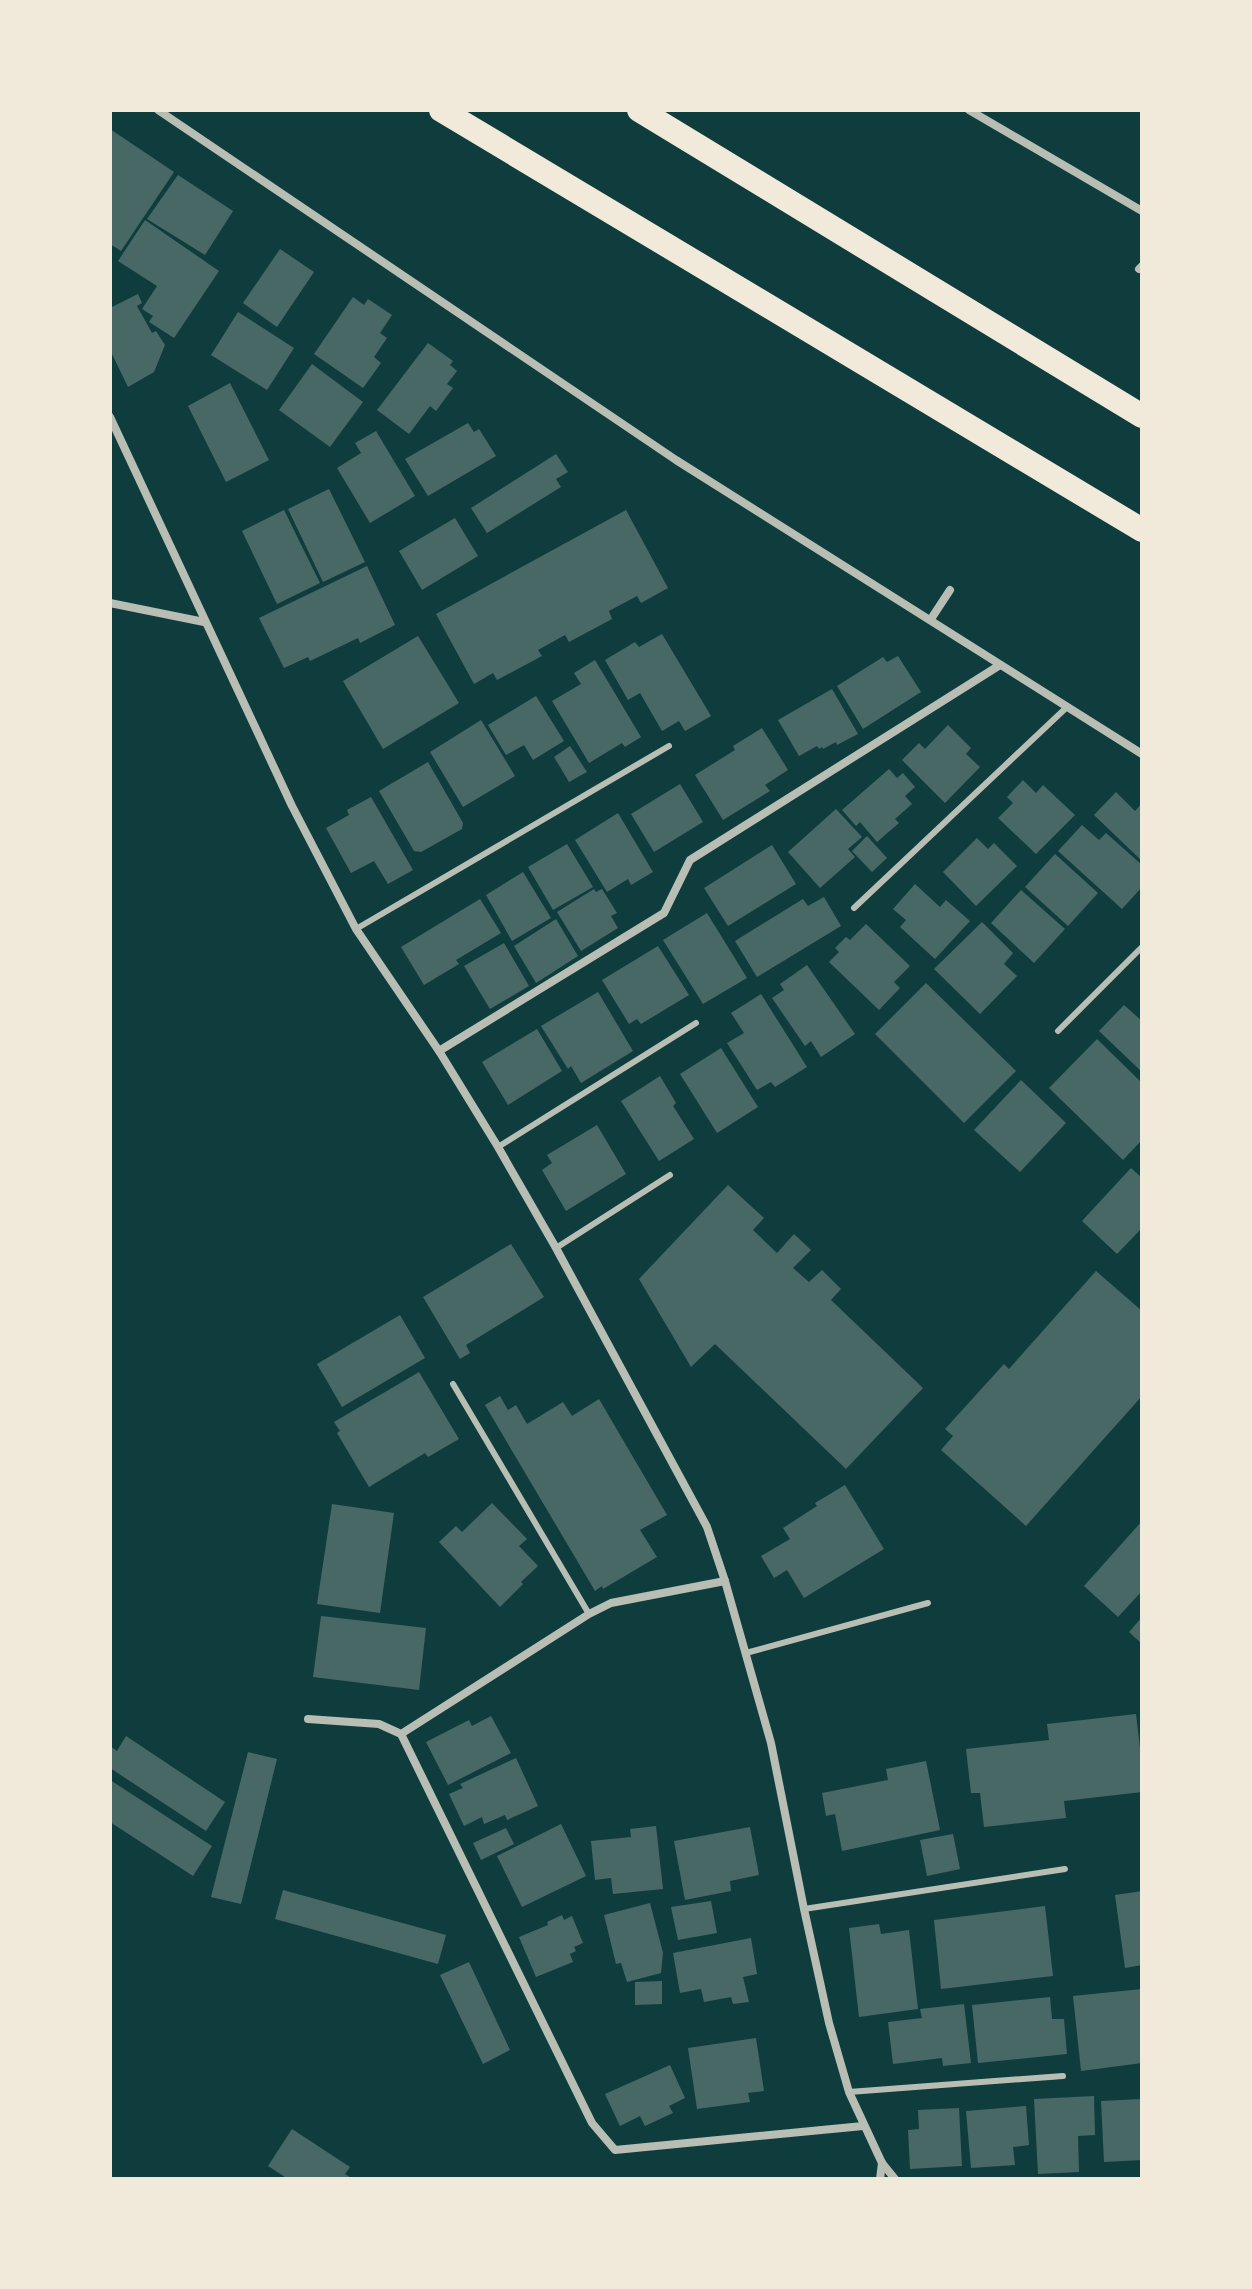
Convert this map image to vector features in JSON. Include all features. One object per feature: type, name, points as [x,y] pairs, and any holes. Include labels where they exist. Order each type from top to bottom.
[{"type":"highway","points":[[441,110],[1142,530]]},
{"type":"highway","points":[[639,110],[1142,416]]},
{"type":"street","points":[[158,110],[676,460],[1142,754]]},
{"type":"street","points":[[969,110],[1142,211]]},
{"type":"street","points":[[110,417],[292,806],[356,929],[439,1051],[498,1147],[707,1527],[771,1743],[829,2023],[849,2092],[863,2126],[882,2163],[895,2179]]},
{"type":"street","points":[[931,619],[950,590]]},
{"type":"street","points":[[110,603],[204,622]]},
{"type":"street","points":[[439,1051],[664,913],[690,860],[1000,665]]},
{"type":"street","points":[[401,1734],[611,1603],[725,1581]]},
{"type":"street","points":[[308,1719],[379,1724],[401,1734],[592,2123],[615,2150],[863,2126]]},
{"type":"street","points":[[880,2179],[882,2163]]},
{"type":"lane","points":[[854,908],[1067,707]]},
{"type":"lane","points":[[356,929],[669,746]]},
{"type":"lane","points":[[1058,1031],[1142,947]]},
{"type":"lane","points":[[498,1147],[696,1023]]},
{"type":"lane","points":[[556,1248],[670,1175]]},
{"type":"lane","points":[[453,1384],[589,1614]]},
{"type":"lane","points":[[746,1653],[928,1603]]},
{"type":"lane","points":[[804,1909],[1065,1869]]},
{"type":"lane","points":[[849,2092],[1063,2076]]},
{"type":"building","points":[[110,129],[174,172],[121,251],[110,244]]},
{"type":"building","points":[[178,175],[233,211],[205,255],[147,219]]},
{"type":"building","points":[[145,220],[219,271],[174,338],[149,322],[153,316],[142,309],[157,286],[118,261]]},
{"type":"building","points":[[280,249],[314,272],[277,327],[243,303]]},
{"type":"building","points":[[138,294],[142,303],[137,306],[152,333],[156,331],[165,345],[154,372],[128,387],[110,350],[110,308]]},
{"type":"building","points":[[353,297],[364,305],[368,299],[392,315],[380,333],[387,338],[374,357],[381,363],[363,388],[314,354]]},
{"type":"building","points":[[238,312],[294,348],[267,390],[211,355]]},
{"type":"building","points":[[428,343],[453,361],[450,365],[457,371],[447,384],[453,388],[436,411],[430,406],[409,434],[377,410]]},
{"type":"building","points":[[312,364],[363,402],[330,447],[279,410]]},
{"type":"building","points":[[230,383],[269,460],[226,482],[188,406]]},
{"type":"building","points":[[468,423],[474,432],[479,429],[496,456],[428,496],[405,459]]},
{"type":"building","points":[[376,431],[415,496],[370,523],[337,468],[361,453],[355,443]]},
{"type":"building","points":[[556,454],[568,472],[556,479],[561,487],[487,533],[471,508]]},
{"type":"building","points":[[329,489],[365,562],[323,582],[288,509]]},
{"type":"building","points":[[284,510],[320,583],[277,604],[242,531]]},
{"type":"building","points":[[626,510],[668,588],[641,603],[637,596],[609,611],[612,619],[569,642],[565,635],[538,650],[542,656],[497,680],[493,673],[474,684],[436,614]]},
{"type":"building","points":[[455,518],[478,556],[422,590],[399,551]]},
{"type":"building","points":[[367,566],[395,625],[360,643],[358,638],[310,661],[308,657],[284,668],[259,618]]},
{"type":"building","points":[[662,634],[711,716],[685,731],[679,721],[662,731],[640,693],[628,700],[605,660],[635,642],[639,647]]},
{"type":"building","points":[[418,636],[459,703],[383,749],[343,681]]},
{"type":"building","points":[[898,656],[921,692],[863,729],[837,686],[883,657],[887,662]]},
{"type":"building","points":[[595,660],[641,737],[625,747],[622,743],[589,763],[552,701],[581,684],[574,673]]},
{"type":"building","points":[[832,689],[858,734],[837,745],[836,742],[823,749],[817,746],[799,756],[778,720]]},
{"type":"building","points":[[536,696],[564,741],[533,760],[524,745],[506,755],[488,725]]},
{"type":"building","points":[[481,720],[515,776],[463,807],[430,752]]},
{"type":"building","points":[[948,725],[971,748],[966,754],[980,767],[945,803],[902,760],[919,743],[925,749]]},
{"type":"building","points":[[762,728],[788,770],[765,785],[770,791],[723,820],[695,775],[735,750],[733,746]]},
{"type":"building","points":[[570,746],[587,772],[569,782],[554,757]]},
{"type":"building","points":[[428,762],[463,823],[462,829],[421,852],[414,851],[379,791]]},
{"type":"building","points":[[889,769],[897,778],[903,773],[915,787],[905,796],[912,804],[895,819],[899,823],[877,842],[860,822],[856,826],[842,810]]},
{"type":"building","points":[[1023,780],[1036,793],[1043,785],[1075,815],[1036,854],[998,818],[1013,803],[1007,797]]},
{"type":"building","points":[[680,784],[703,822],[654,852],[631,814]]},
{"type":"building","points":[[1116,792],[1135,811],[1142,803],[1142,861],[1094,815]]},
{"type":"building","points":[[371,797],[413,870],[388,884],[374,861],[351,873],[326,828],[349,815],[347,810]]},
{"type":"building","points":[[836,809],[862,837],[848,849],[855,857],[820,888],[788,852]]},
{"type":"building","points":[[618,813],[653,872],[631,885],[628,879],[607,892],[575,840]]},
{"type":"building","points":[[1082,825],[1099,840],[1106,833],[1142,865],[1142,887],[1122,909],[1058,851]]},
{"type":"building","points":[[867,836],[887,858],[872,872],[852,851]]},
{"type":"building","points":[[977,838],[988,849],[994,843],[1017,866],[976,906],[943,872]]},
{"type":"building","points":[[567,844],[593,887],[553,910],[528,867]]},
{"type":"building","points":[[772,845],[796,884],[728,926],[704,888]]},
{"type":"building","points":[[1055,854],[1098,893],[1068,926],[1025,887]]},
{"type":"building","points":[[523,872],[551,918],[512,941],[486,895]]},
{"type":"building","points":[[915,884],[940,907],[946,900],[970,921],[935,959],[900,927],[906,920],[893,909]]},
{"type":"building","points":[[594,889],[596,892],[602,889],[617,913],[611,916],[618,928],[581,951],[557,912]]},
{"type":"building","points":[[1021,890],[1065,929],[1034,963],[991,923]]},
{"type":"building","points":[[824,897],[841,926],[757,977],[735,941],[803,899],[808,906]]},
{"type":"building","points":[[480,899],[501,933],[456,960],[459,964],[424,985],[401,947]]},
{"type":"building","points":[[707,913],[747,978],[703,1004],[663,940]]},
{"type":"building","points":[[556,919],[578,956],[536,983],[514,946]]},
{"type":"building","points":[[982,922],[1013,953],[1004,964],[1017,976],[980,1014],[934,969]]},
{"type":"building","points":[[866,924],[910,966],[894,982],[900,988],[879,1010],[829,962],[839,952],[835,948],[846,937],[850,940]]},
{"type":"building","points":[[504,943],[529,986],[490,1009],[464,966]]},
{"type":"building","points":[[658,946],[689,995],[641,1024],[637,1019],[629,1024],[602,980]]},
{"type":"building","points":[[807,965],[855,1034],[821,1057],[811,1041],[805,1046],[772,998],[784,990],[780,984]]},
{"type":"building","points":[[926,983],[1016,1071],[964,1123],[875,1034]]},
{"type":"building","points":[[598,992],[633,1051],[581,1083],[571,1066],[568,1069],[541,1026]]},
{"type":"building","points":[[761,994],[807,1067],[775,1087],[771,1082],[757,1090],[727,1043],[744,1033],[731,1013]]},
{"type":"building","points":[[1124,1005],[1142,1021],[1142,1072],[1099,1031]]},
{"type":"building","points":[[537,1029],[562,1071],[508,1105],[482,1062]]},
{"type":"building","points":[[1097,1039],[1142,1083],[1142,1140],[1123,1160],[1049,1088]]},
{"type":"building","points":[[721,1048],[758,1107],[717,1133],[680,1074]]},
{"type":"building","points":[[660,1076],[676,1103],[673,1106],[694,1139],[659,1161],[621,1101]]},
{"type":"building","points":[[1021,1080],[1066,1123],[1020,1172],[974,1130]]},
{"type":"building","points":[[597,1125],[626,1174],[566,1211],[542,1170],[552,1163],[547,1155]]},
{"type":"building","points":[[1131,1168],[1142,1178],[1142,1228],[1117,1254],[1082,1221]]},
{"type":"building","points":[[728,1185],[764,1218],[753,1230],[777,1253],[794,1234],[811,1250],[793,1268],[809,1282],[822,1270],[841,1289],[831,1300],[923,1388],[846,1469],[715,1344],[691,1367],[639,1279]]},
{"type":"building","points":[[511,1244],[544,1297],[466,1345],[470,1353],[460,1359],[423,1297]]},
{"type":"building","points":[[1096,1271],[1142,1311],[1142,1396],[1026,1526],[941,1450],[953,1436],[945,1429],[1004,1364],[1009,1369]]},
{"type":"building","points":[[400,1315],[425,1358],[342,1407],[317,1364]]},
{"type":"building","points":[[419,1372],[459,1439],[428,1457],[425,1453],[369,1487],[337,1433],[340,1431],[334,1422]]},
{"type":"building","points":[[500,1396],[508,1410],[516,1405],[527,1424],[563,1402],[572,1416],[599,1399],[667,1515],[640,1530],[657,1557],[595,1591],[485,1405]]},
{"type":"building","points":[[845,1485],[884,1549],[804,1598],[787,1570],[774,1578],[761,1556],[790,1539],[783,1528]]},
{"type":"building","points":[[492,1503],[527,1539],[519,1546],[538,1566],[500,1607],[439,1542],[456,1526],[462,1532]]},
{"type":"building","points":[[332,1504],[394,1513],[380,1613],[317,1604]]},
{"type":"building","points":[[1142,1521],[1142,1591],[1118,1617],[1084,1586]]},
{"type":"building","points":[[321,1616],[426,1628],[419,1690],[313,1677]]},
{"type":"building","points":[[1142,1617],[1142,1644],[1129,1632]]},
{"type":"building","points":[[1136,1714],[1142,1792],[1064,1801],[1066,1818],[984,1827],[980,1793],[971,1793],[966,1749],[1049,1740],[1047,1724]]},
{"type":"building","points":[[491,1716],[511,1753],[448,1785],[426,1742],[469,1720],[472,1726]]},
{"type":"building","points":[[126,1736],[225,1802],[206,1831],[110,1768],[110,1746],[117,1751]]},
{"type":"building","points":[[248,1752],[277,1759],[241,1904],[211,1897]]},
{"type":"building","points":[[516,1758],[538,1806],[507,1820],[505,1815],[484,1824],[482,1817],[464,1826],[449,1794],[463,1788],[460,1784]]},
{"type":"building","points":[[926,1761],[940,1830],[842,1851],[835,1814],[826,1816],[822,1793],[888,1780],[886,1769]]},
{"type":"building","points":[[110,1780],[212,1846],[193,1876],[110,1822]]},
{"type":"building","points":[[561,1824],[586,1876],[522,1907],[497,1856]]},
{"type":"building","points":[[656,1826],[663,1889],[613,1894],[611,1878],[595,1880],[591,1841],[631,1837],[630,1829]]},
{"type":"building","points":[[750,1827],[759,1875],[730,1881],[731,1891],[685,1900],[674,1841]]},
{"type":"building","points":[[506,1828],[514,1844],[481,1860],[473,1843]]},
{"type":"building","points":[[953,1834],[960,1869],[927,1876],[920,1840]]},
{"type":"building","points":[[283,1890],[446,1935],[438,1964],[275,1919]]},
{"type":"building","points":[[1142,1891],[1142,1965],[1125,1968],[1115,1895]]},
{"type":"building","points":[[711,1901],[717,1933],[678,1940],[671,1907]]},
{"type":"building","points":[[650,1903],[663,1953],[661,1973],[627,1982],[621,1963],[616,1964],[604,1915]]},
{"type":"building","points":[[1045,1906],[1053,1976],[941,1989],[934,1920]]},
{"type":"building","points":[[562,1915],[564,1920],[572,1916],[583,1943],[574,1947],[576,1951],[570,1954],[573,1962],[536,1977],[519,1937],[548,1925],[547,1922]]},
{"type":"building","points":[[879,1924],[881,1934],[909,1930],[918,2009],[859,2017],[849,1928]]},
{"type":"building","points":[[751,1938],[757,1974],[743,1977],[749,2002],[733,2004],[731,1997],[704,2002],[701,1989],[680,1993],[673,1953]]},
{"type":"building","points":[[469,1962],[510,2050],[483,2064],[440,1975]]},
{"type":"building","points":[[662,1981],[662,2004],[635,2005],[635,1982]]},
{"type":"building","points":[[1142,1989],[1142,2063],[1081,2071],[1073,1996]]},
{"type":"building","points":[[1050,1997],[1052,2019],[1064,2019],[1067,2054],[978,2063],[972,2005]]},
{"type":"building","points":[[964,2004],[971,2063],[943,2066],[942,2058],[893,2064],[888,2022],[922,2018],[920,2009]]},
{"type":"building","points":[[756,2038],[764,2091],[748,2093],[750,2102],[697,2109],[688,2048]]},
{"type":"building","points":[[670,2065],[685,2098],[669,2106],[673,2113],[645,2126],[640,2116],[620,2126],[605,2094]]},
{"type":"building","points":[[1094,2096],[1095,2135],[1078,2136],[1079,2172],[1038,2174],[1034,2099]]},
{"type":"building","points":[[1142,2099],[1142,2160],[1104,2162],[1101,2101]]},
{"type":"building","points":[[1026,2106],[1029,2145],[1013,2147],[1015,2165],[971,2168],[966,2111]]},
{"type":"building","points":[[959,2108],[962,2166],[910,2169],[908,2130],[919,2129],[918,2110]]},
{"type":"building","points":[[292,2129],[350,2167],[345,2174],[353,2179],[288,2179],[268,2166]]}]
